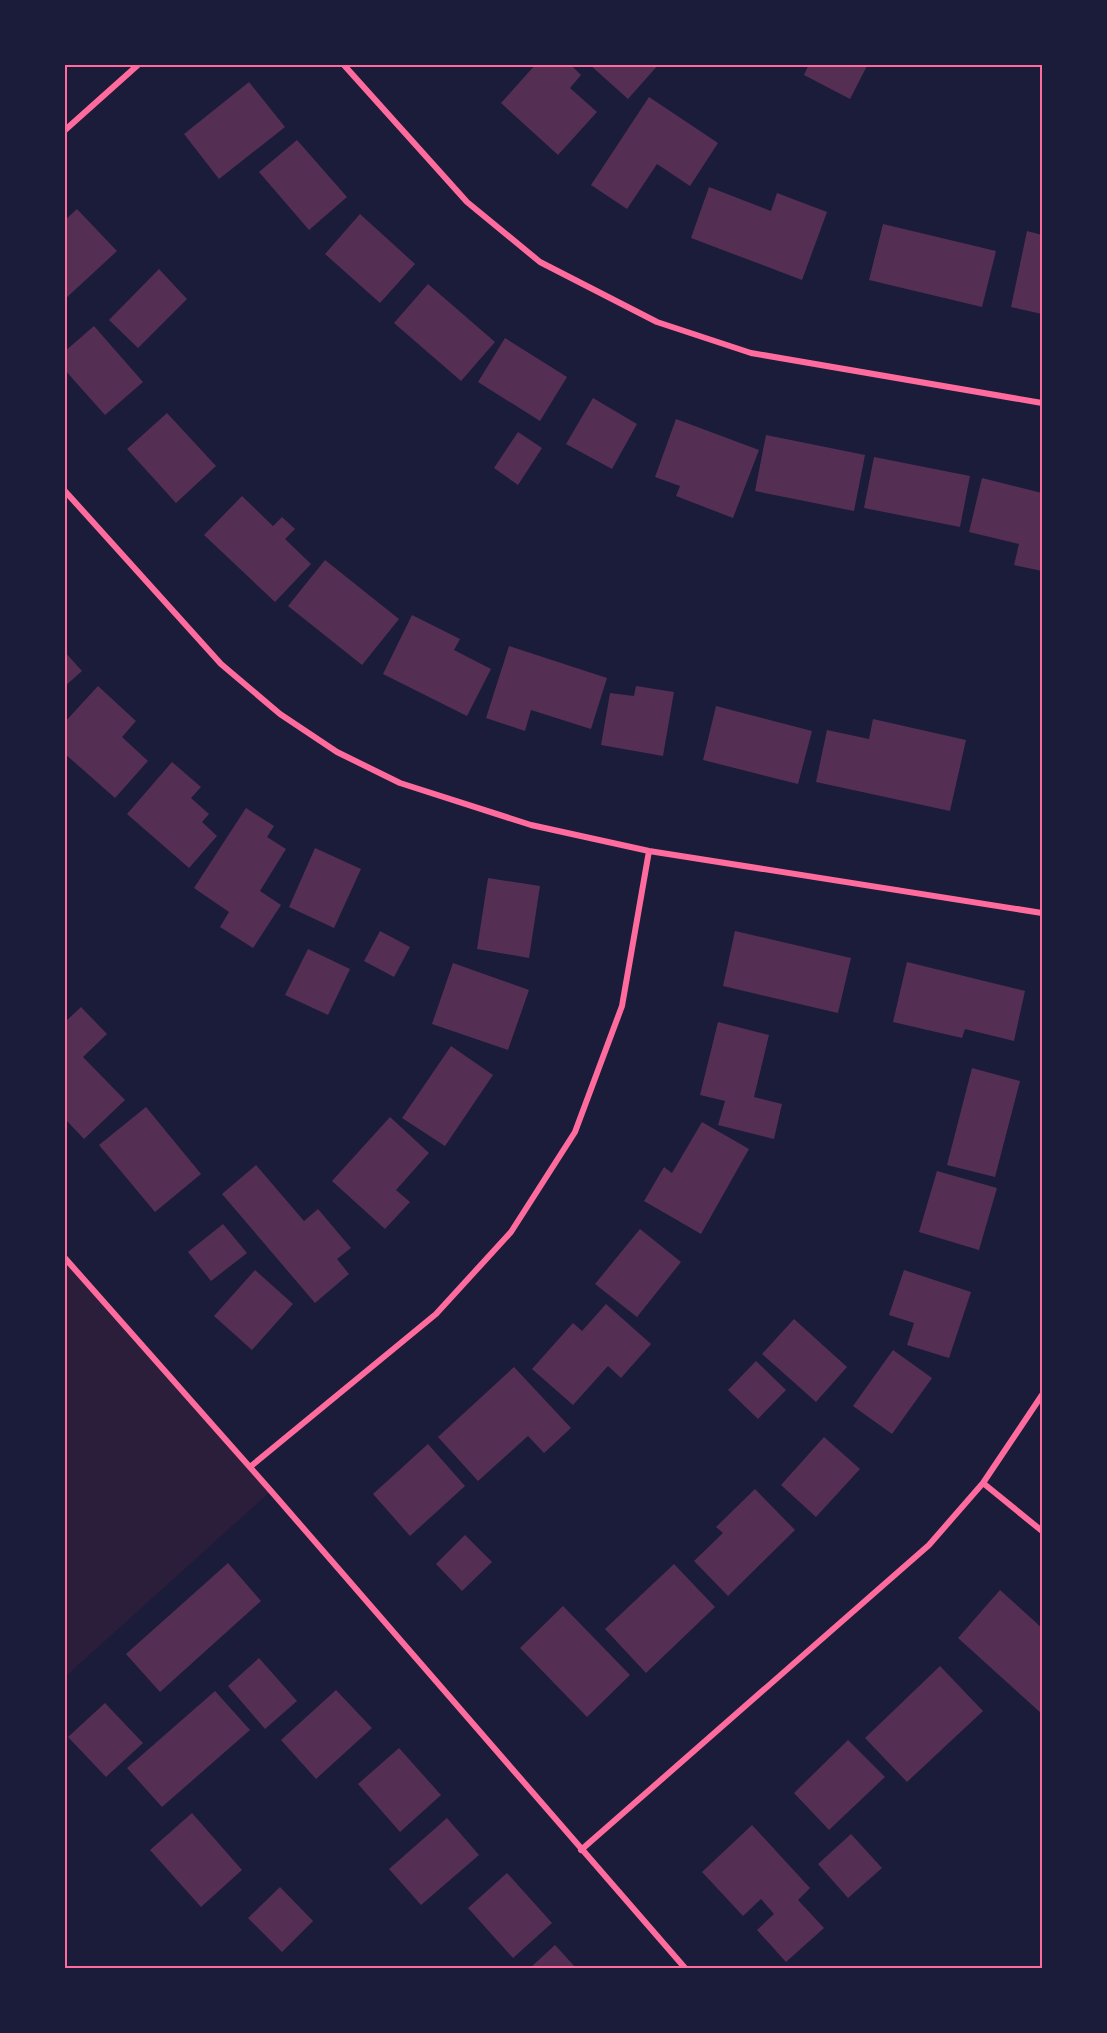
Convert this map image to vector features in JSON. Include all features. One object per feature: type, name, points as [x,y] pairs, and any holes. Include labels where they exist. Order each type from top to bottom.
[{"type":"street","points":[[64,131],[139,64]]},
{"type":"street","points":[[343,64],[467,202],[540,262],[657,322],[751,353],[1042,403]]},
{"type":"street","points":[[64,490],[221,664],[280,714],[336,752],[400,783],[531,825],[649,852],[1042,913]]},
{"type":"street","points":[[250,1467],[436,1314],[511,1233],[575,1132],[622,1006],[649,852]]},
{"type":"street","points":[[64,1257],[250,1467],[685,1968]]},
{"type":"street","points":[[581,1850],[928,1545],[983,1483],[1042,1395]]},
{"type":"street","points":[[983,1483],[1042,1531]]},
{"type":"shaded area","points":[[64,1256],[271,1491],[65,1677],[64,1677]]},
{"type":"building","points":[[536,64],[570,64],[581,75],[570,88],[597,112],[558,155],[501,103]]},
{"type":"building","points":[[589,64],[659,64],[628,99]]},
{"type":"building","points":[[809,64],[868,64],[850,99],[804,75]]},
{"type":"building","points":[[249,82],[285,127],[219,179],[184,134]]},
{"type":"building","points":[[649,97],[718,143],[690,186],[657,164],[627,209],[591,185]]},
{"type":"building","points":[[297,140],[347,197],[309,230],[259,172]]},
{"type":"building","points":[[709,187],[771,211],[777,193],[827,212],[802,280],[691,238]]},
{"type":"building","points":[[77,209],[117,251],[64,300],[64,221]]},
{"type":"building","points":[[360,214],[415,264],[380,303],[325,254]]},
{"type":"building","points":[[883,224],[996,251],[982,307],[869,280]]},
{"type":"building","points":[[1027,231],[1042,235],[1042,314],[1011,307]]},
{"type":"building","points":[[159,269],[187,299],[138,348],[109,320]]},
{"type":"building","points":[[428,284],[495,342],[461,381],[394,323]]},
{"type":"building","points":[[94,326],[143,382],[105,415],[64,369],[64,352]]},
{"type":"building","points":[[505,338],[567,377],[540,421],[478,382]]},
{"type":"building","points":[[593,398],[637,424],[612,469],[566,444]]},
{"type":"building","points":[[167,413],[216,466],[176,503],[127,449]]},
{"type":"building","points":[[676,419],[759,450],[733,518],[676,496],[680,486],[655,477]]},
{"type":"building","points":[[518,432],[542,448],[518,485],[494,468]]},
{"type":"building","points":[[766,435],[865,455],[854,511],[755,491]]},
{"type":"building","points":[[874,457],[970,476],[960,527],[864,508]]},
{"type":"building","points":[[982,478],[1042,493],[1042,571],[1014,565],[1019,544],[969,532]]},
{"type":"building","points":[[242,496],[273,526],[282,517],[295,529],[285,539],[311,564],[275,602],[204,535]]},
{"type":"building","points":[[325,560],[399,619],[362,665],[288,606]]},
{"type":"building","points":[[412,615],[460,639],[454,650],[491,669],[467,716],[383,674]]},
{"type":"building","points":[[509,646],[607,678],[591,729],[531,710],[525,731],[486,718]]},
{"type":"building","points":[[64,651],[82,671],[64,687]]},
{"type":"building","points":[[98,686],[136,721],[122,737],[148,761],[115,798],[64,753],[64,723]]},
{"type":"building","points":[[636,686],[674,692],[663,756],[601,745],[610,693],[634,696]]},
{"type":"building","points":[[716,706],[812,731],[798,784],[703,760]]},
{"type":"building","points":[[873,719],[966,740],[950,811],[816,782],[827,730],[869,739]]},
{"type":"building","points":[[172,762],[201,787],[191,798],[209,814],[202,822],[217,836],[189,868],[127,814]]},
{"type":"building","points":[[246,808],[274,826],[267,837],[286,849],[260,891],[281,905],[253,948],[220,927],[229,912],[194,888]]},
{"type":"building","points":[[315,848],[361,869],[334,928],[289,907]]},
{"type":"building","points":[[488,878],[540,886],[529,958],[477,949]]},
{"type":"building","points":[[380,931],[410,947],[394,977],[364,961]]},
{"type":"building","points":[[735,931],[851,958],[838,1013],[723,986]]},
{"type":"building","points":[[308,949],[350,969],[328,1015],[285,995]]},
{"type":"building","points":[[907,962],[1025,991],[1014,1041],[965,1029],[962,1038],[893,1022]]},
{"type":"building","points":[[453,963],[529,990],[508,1050],[432,1024]]},
{"type":"building","points":[[81,1007],[107,1034],[83,1057],[125,1100],[84,1139],[64,1118],[64,1023]]},
{"type":"building","points":[[718,1022],[769,1035],[754,1097],[782,1104],[774,1139],[718,1125],[725,1101],[700,1095]]},
{"type":"building","points":[[451,1046],[493,1075],[445,1146],[402,1118]]},
{"type":"building","points":[[972,1068],[1020,1081],[995,1177],[947,1165]]},
{"type":"building","points":[[146,1107],[201,1174],[155,1212],[99,1145]]},
{"type":"building","points":[[390,1117],[429,1153],[396,1190],[410,1202],[385,1229],[332,1181]]},
{"type":"building","points":[[702,1122],[749,1149],[701,1234],[644,1201],[664,1167],[672,1173]]},
{"type":"building","points":[[256,1165],[304,1221],[318,1209],[351,1248],[337,1259],[349,1274],[315,1303],[222,1194]]},
{"type":"building","points":[[937,1171],[997,1188],[979,1250],[919,1232]]},
{"type":"building","points":[[223,1224],[247,1253],[211,1281],[188,1252]]},
{"type":"building","points":[[640,1229],[681,1262],[637,1317],[595,1284]]},
{"type":"building","points":[[255,1270],[293,1304],[252,1350],[214,1316]]},
{"type":"building","points":[[904,1270],[971,1292],[949,1358],[907,1345],[914,1323],[889,1315]]},
{"type":"building","points":[[606,1304],[651,1344],[621,1378],[608,1366],[573,1405],[532,1369],[573,1323],[582,1331]]},
{"type":"building","points":[[794,1319],[847,1367],[816,1402],[762,1354]]},
{"type":"building","points":[[893,1350],[932,1378],[892,1434],[853,1406]]},
{"type":"building","points":[[756,1361],[786,1390],[758,1419],[728,1390]]},
{"type":"building","points":[[514,1367],[571,1428],[544,1453],[528,1436],[478,1481],[438,1437]]},
{"type":"building","points":[[824,1437],[860,1469],[816,1517],[781,1485]]},
{"type":"building","points":[[428,1444],[465,1486],[410,1536],[373,1494]]},
{"type":"building","points":[[755,1489],[795,1530],[728,1596],[694,1561],[723,1533],[716,1527]]},
{"type":"building","points":[[465,1535],[492,1562],[462,1591],[436,1564]]},
{"type":"building","points":[[228,1563],[261,1601],[160,1692],[126,1654]]},
{"type":"building","points":[[674,1564],[715,1607],[646,1673],[605,1629]]},
{"type":"building","points":[[1000,1590],[1042,1628],[1042,1714],[958,1638]]},
{"type":"building","points":[[563,1606],[630,1675],[587,1717],[520,1648]]},
{"type":"building","points":[[259,1658],[297,1701],[265,1729],[228,1686]]},
{"type":"building","points":[[940,1666],[983,1711],[907,1782],[865,1738]]},
{"type":"building","points":[[336,1690],[372,1728],[316,1779],[281,1740]]},
{"type":"building","points":[[215,1691],[250,1730],[162,1807],[127,1768]]},
{"type":"building","points":[[105,1703],[143,1743],[106,1777],[68,1737]]},
{"type":"building","points":[[848,1740],[885,1777],[829,1830],[794,1793]]},
{"type":"building","points":[[399,1748],[441,1795],[400,1832],[358,1784]]},
{"type":"building","points":[[192,1813],[242,1870],[201,1907],[150,1850]]},
{"type":"building","points":[[447,1818],[479,1855],[421,1905],[389,1869]]},
{"type":"building","points":[[752,1825],[810,1888],[798,1900],[824,1928],[786,1962],[757,1930],[774,1914],[761,1899],[743,1916],[702,1872]]},
{"type":"building","points":[[851,1834],[882,1868],[848,1898],[818,1864]]},
{"type":"building","points":[[507,1873],[552,1923],[513,1958],[468,1908]]},
{"type":"building","points":[[280,1887],[313,1921],[282,1952],[248,1918]]},
{"type":"building","points":[[555,1945],[576,1968],[530,1968]]}]
